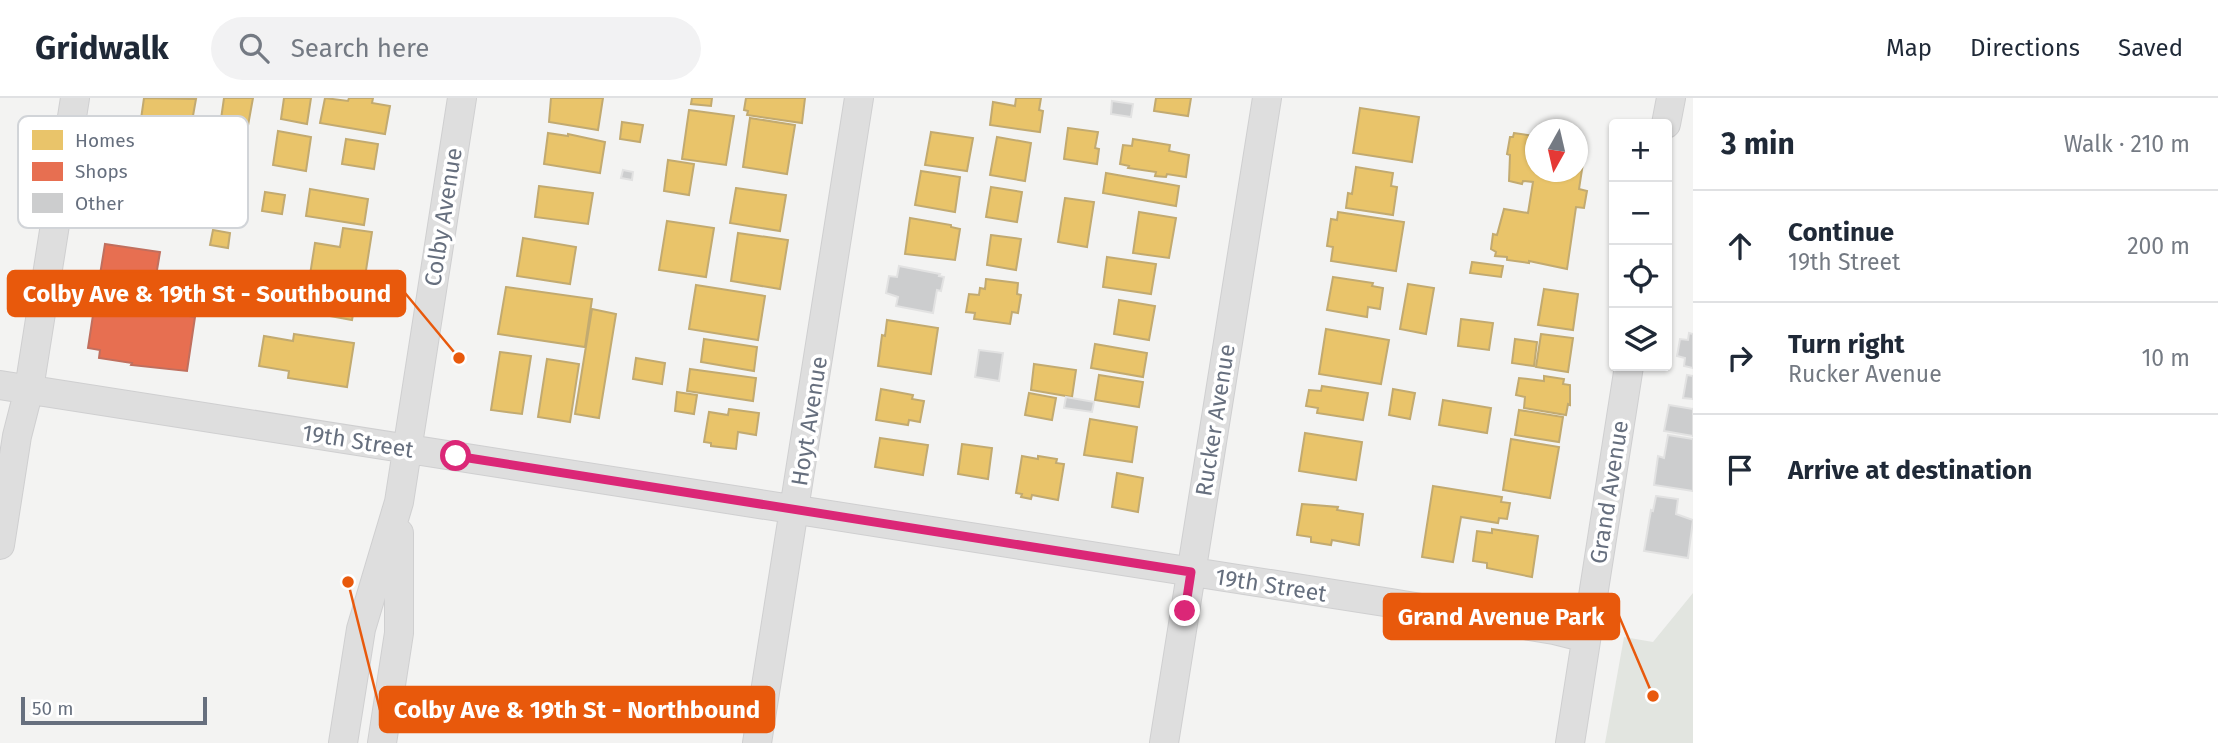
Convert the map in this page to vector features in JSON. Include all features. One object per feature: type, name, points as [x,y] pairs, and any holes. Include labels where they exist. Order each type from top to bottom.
[{"type":"street","points":[[72,116],[75,98]]},
{"type":"street","name":"Colby Avenue","points":[[343,743],[361,629],[399,502],[462,98]]},
{"type":"street","name":"Hoyt Avenue","points":[[757,743],[859,98]]},
{"type":"street","name":"Rucker Avenue","points":[[1164,743],[1267,98]]},
{"type":"street","points":[[1668,119],[1671,98]]},
{"type":"street","points":[[0,545],[17,436],[29,389],[54,228]]},
{"type":"street","name":"Grand Avenue","points":[[1570,743],[1628,371]]},
{"type":"street","name":"19th Street","points":[[0,385],[1191,572],[1554,630],[1586,638]]},
{"type":"street","name":"Colby Avenue","points":[[382,743],[399,633],[399,502]]},
{"type":"shaded area","points":[[1693,593],[1693,743],[1605,743],[1624,637],[1653,642]]},
{"type":"building: Homes","points":[[144,98],[196,99],[193,116],[141,116]]},
{"type":"building: Homes","points":[[224,98],[253,98],[248,126],[248,116],[221,116]]},
{"type":"building: Homes","points":[[284,98],[311,98],[307,124],[281,119]]},
{"type":"building: Homes","points":[[325,98],[348,101],[349,98],[373,98],[372,103],[390,106],[385,134],[320,123]]},
{"type":"building: Homes","points":[[551,98],[603,98],[598,130],[549,122]]},
{"type":"building: Homes","points":[[692,98],[712,98],[711,106],[691,104]]},
{"type":"building: Homes","points":[[746,98],[805,98],[802,123],[747,115],[748,111],[744,110]]},
{"type":"building: Homes","points":[[1016,98],[1041,98],[1039,110],[1043,111],[1040,132],[990,125],[993,102],[1015,106]]},
{"type":"building: Homes","points":[[1156,98],[1191,98],[1188,116],[1154,111]]},
{"type":"building: Homes","points":[[1360,108],[1419,117],[1412,162],[1353,153]]},
{"type":"building: Homes","points":[[689,110],[734,116],[726,165],[682,159]]},
{"type":"building: Homes","points":[[750,118],[795,125],[787,174],[743,167]]},
{"type":"building: Homes","points":[[622,122],[643,125],[640,142],[620,139]]},
{"type":"building: Homes","points":[[1068,128],[1098,132],[1095,148],[1099,149],[1097,164],[1064,159]]},
{"type":"building: Homes","points":[[278,131],[311,137],[306,171],[273,165]]},
{"type":"building: Homes","points":[[931,132],[973,138],[967,171],[925,165]]},
{"type":"building: Homes","points":[[548,133],[568,134],[605,142],[600,173],[544,164]]},
{"type":"building: Homes","points":[[1514,133],[1525,135],[1525,181],[1522,184],[1509,181],[1510,155],[1507,154],[1510,137],[1513,137]]},
{"type":"building: Homes","points":[[997,137],[1031,143],[1025,181],[990,175]]},
{"type":"building: Homes","points":[[346,139],[378,144],[374,169],[342,164]]},
{"type":"building: Homes","points":[[1133,139],[1170,145],[1169,151],[1189,155],[1186,177],[1167,174],[1166,177],[1155,176],[1156,172],[1128,168],[1129,166],[1120,164],[1123,145],[1132,146]]},
{"type":"building: Homes","points":[[668,160],[694,164],[689,195],[664,191]]},
{"type":"building: Homes","points":[[1356,167],[1393,173],[1391,186],[1397,187],[1393,215],[1346,208],[1348,193],[1352,194]]},
{"type":"building: Homes","points":[[921,171],[960,177],[955,212],[915,205]]},
{"type":"building: Homes","points":[[1106,173],[1179,186],[1176,206],[1103,193]]},
{"type":"building: Homes","points":[[1533,182],[1580,182],[1579,189],[1587,191],[1584,208],[1576,207],[1567,269],[1495,256],[1496,252],[1491,249],[1493,234],[1497,235],[1504,209],[1528,213]]},
{"type":"building: Homes","points":[[539,186],[593,193],[588,224],[535,217]]},
{"type":"building: Homes","points":[[991,187],[1022,192],[1017,222],[986,217]]},
{"type":"building: Homes","points":[[736,188],[786,195],[780,231],[730,223]]},
{"type":"building: Homes","points":[[310,189],[368,199],[364,225],[306,216]]},
{"type":"building: Homes","points":[[265,192],[285,195],[282,214],[262,211]]},
{"type":"building: Homes","points":[[1065,198],[1094,202],[1087,247],[1058,242]]},
{"type":"building: Homes","points":[[1139,212],[1176,218],[1169,258],[1133,253]]},
{"type":"building: Homes","points":[[1338,212],[1404,222],[1396,271],[1331,261],[1333,247],[1327,246],[1331,219],[1337,220]]},
{"type":"building: Homes","points":[[910,218],[960,229],[955,260],[905,254]]},
{"type":"building: Homes","points":[[667,221],[714,228],[706,277],[659,270]]},
{"type":"building: Homes","points":[[343,228],[372,232],[364,283],[310,275],[315,243],[340,247]]},
{"type":"building: Homes","points":[[213,230],[230,233],[228,248],[210,245]]},
{"type":"building: Homes","points":[[738,233],[788,240],[780,289],[731,281]]},
{"type":"building: Homes","points":[[991,235],[1021,239],[1016,270],[987,265]]},
{"type":"building: Homes","points":[[523,238],[576,247],[570,284],[517,276]]},
{"type":"building: Homes","points":[[1107,257],[1156,264],[1151,294],[1103,287]]},
{"type":"building: Homes","points":[[1472,262],[1503,266],[1501,277],[1470,273]]},
{"type":"building: Homes","points":[[298,277],[358,288],[352,320],[292,309]]},
{"type":"building: Homes","points":[[1333,277],[1373,283],[1372,286],[1383,288],[1380,309],[1368,307],[1367,317],[1327,310]]},
{"type":"building: Homes","points":[[986,279],[1018,283],[1017,294],[1021,295],[1018,313],[1012,312],[1010,324],[974,319],[975,313],[966,312],[969,294],[979,295],[980,288],[985,289]]},
{"type":"building: Homes","points":[[1408,284],[1434,288],[1426,334],[1400,329]]},
{"type":"building: Homes","points":[[696,285],[765,296],[758,340],[689,329]]},
{"type":"building: Homes","points":[[506,287],[592,299],[585,347],[498,334]]},
{"type":"building: Homes","points":[[1544,289],[1578,294],[1573,330],[1538,325]]},
{"type":"building: Homes","points":[[1119,300],[1155,306],[1149,340],[1114,334]]},
{"type":"building: Homes","points":[[592,309],[616,314],[599,418],[575,414]]},
{"type":"building: Homes","points":[[1461,319],[1493,323],[1489,350],[1458,346]]},
{"type":"building: Homes","points":[[887,320],[938,328],[931,374],[878,366]]},
{"type":"building: Homes","points":[[1326,329],[1389,340],[1381,384],[1319,374]]},
{"type":"building: Homes","points":[[294,334],[354,343],[347,387],[288,378],[289,371],[259,366],[264,336],[293,341]]},
{"type":"building: Homes","points":[[1541,334],[1573,338],[1568,372],[1536,367]]},
{"type":"building: Homes","points":[[704,339],[757,347],[754,371],[701,362]]},
{"type":"building: Homes","points":[[1515,339],[1537,342],[1534,366],[1512,363]]},
{"type":"building: Homes","points":[[1095,344],[1147,353],[1143,377],[1091,368]]},
{"type":"building: Homes","points":[[500,352],[531,356],[522,414],[491,410]]},
{"type":"building: Homes","points":[[636,358],[665,363],[662,384],[633,379]]},
{"type":"building: Homes","points":[[547,359],[579,364],[570,422],[538,417]]},
{"type":"building: Homes","points":[[1034,364],[1076,370],[1072,397],[1031,390]]},
{"type":"building: Homes","points":[[690,369],[756,378],[753,401],[687,391]]},
{"type":"building: Homes","points":[[1099,375],[1143,382],[1139,407],[1095,400]]},
{"type":"building: Homes","points":[[1544,376],[1564,379],[1563,384],[1570,385],[1570,405],[1568,404],[1566,415],[1524,408],[1525,397],[1516,395],[1519,378],[1544,381]]},
{"type":"building: Homes","points":[[1322,386],[1368,393],[1363,420],[1317,413],[1318,408],[1306,406],[1309,390],[1321,391]]},
{"type":"building: Homes","points":[[881,389],[913,395],[912,399],[924,401],[920,422],[909,420],[908,425],[876,420]]},
{"type":"building: Homes","points":[[1393,389],[1415,393],[1410,419],[1389,415]]},
{"type":"building: Homes","points":[[677,392],[697,395],[694,414],[675,411]]},
{"type":"building: Homes","points":[[1029,393],[1056,398],[1052,420],[1025,415]]},
{"type":"building: Homes","points":[[1443,400],[1491,408],[1487,433],[1439,425]]},
{"type":"building: Homes","points":[[729,409],[759,413],[756,435],[738,432],[736,449],[711,446],[711,443],[704,442],[709,412],[728,415]]},
{"type":"building: Homes","points":[[1519,410],[1563,417],[1559,442],[1515,435]]},
{"type":"building: Homes","points":[[1090,419],[1137,427],[1132,462],[1084,455]]},
{"type":"building: Homes","points":[[1305,433],[1362,442],[1356,480],[1299,471]]},
{"type":"building: Homes","points":[[880,438],[928,445],[923,475],[875,467]]},
{"type":"building: Homes","points":[[1511,439],[1559,447],[1550,498],[1503,490]]},
{"type":"building: Homes","points":[[962,444],[992,448],[988,479],[958,474]]},
{"type":"building: Homes","points":[[1022,456],[1057,459],[1056,463],[1064,464],[1058,500],[1032,495],[1031,499],[1016,493]]},
{"type":"building: Homes","points":[[1117,473],[1143,478],[1138,512],[1112,507]]},
{"type":"building: Homes","points":[[1433,486],[1502,497],[1501,502],[1510,503],[1507,519],[1499,518],[1498,523],[1461,517],[1453,562],[1422,557]]},
{"type":"building: Homes","points":[[1302,504],[1338,507],[1337,510],[1363,514],[1359,545],[1332,540],[1331,545],[1311,542],[1311,537],[1297,535]]},
{"type":"building: Homes","points":[[1492,529],[1538,536],[1532,577],[1487,568],[1487,563],[1473,561],[1477,531],[1492,533]]},
{"type":"building: Shops","points":[[105,244],[160,252],[152,300],[166,302],[164,312],[195,317],[187,371],[131,365],[132,363],[99,358],[100,350],[88,348],[95,302],[85,301],[88,279],[99,281]]},
{"type":"building: Other","points":[[1112,101],[1133,104],[1131,117],[1111,114]]},
{"type":"building: Other","points":[[623,170],[633,172],[632,180],[621,178]]},
{"type":"building: Other","points":[[899,266],[944,277],[941,291],[937,290],[933,313],[896,306],[898,297],[886,293],[889,276],[897,277]]},
{"type":"building: Other","points":[[1689,333],[1693,334],[1693,368],[1684,366],[1685,358],[1677,356],[1680,339],[1688,340]]},
{"type":"building: Other","points":[[979,350],[1003,353],[999,381],[975,377]]},
{"type":"building: Other","points":[[1687,375],[1693,376],[1693,399],[1683,398]]},
{"type":"building: Other","points":[[1066,397],[1094,402],[1092,412],[1064,408]]},
{"type":"building: Other","points":[[1669,405],[1693,409],[1693,436],[1664,431]]},
{"type":"building: Other","points":[[1668,435],[1693,439],[1693,491],[1654,485],[1658,456],[1664,458]]},
{"type":"building: Other","points":[[1656,496],[1678,499],[1676,514],[1693,520],[1688,558],[1644,551]]},
{"type":"place","name":"Colby Ave & 19th St - Southbound","points":[[459,358]]},
{"type":"place","name":"Colby Ave & 19th St - Northbound","points":[[348,582]]},
{"type":"place","name":"Grand Avenue Park","points":[[1653,696]]},
{"type":"route","points":[[456,456],[1191,572],[1185,611]]}]
